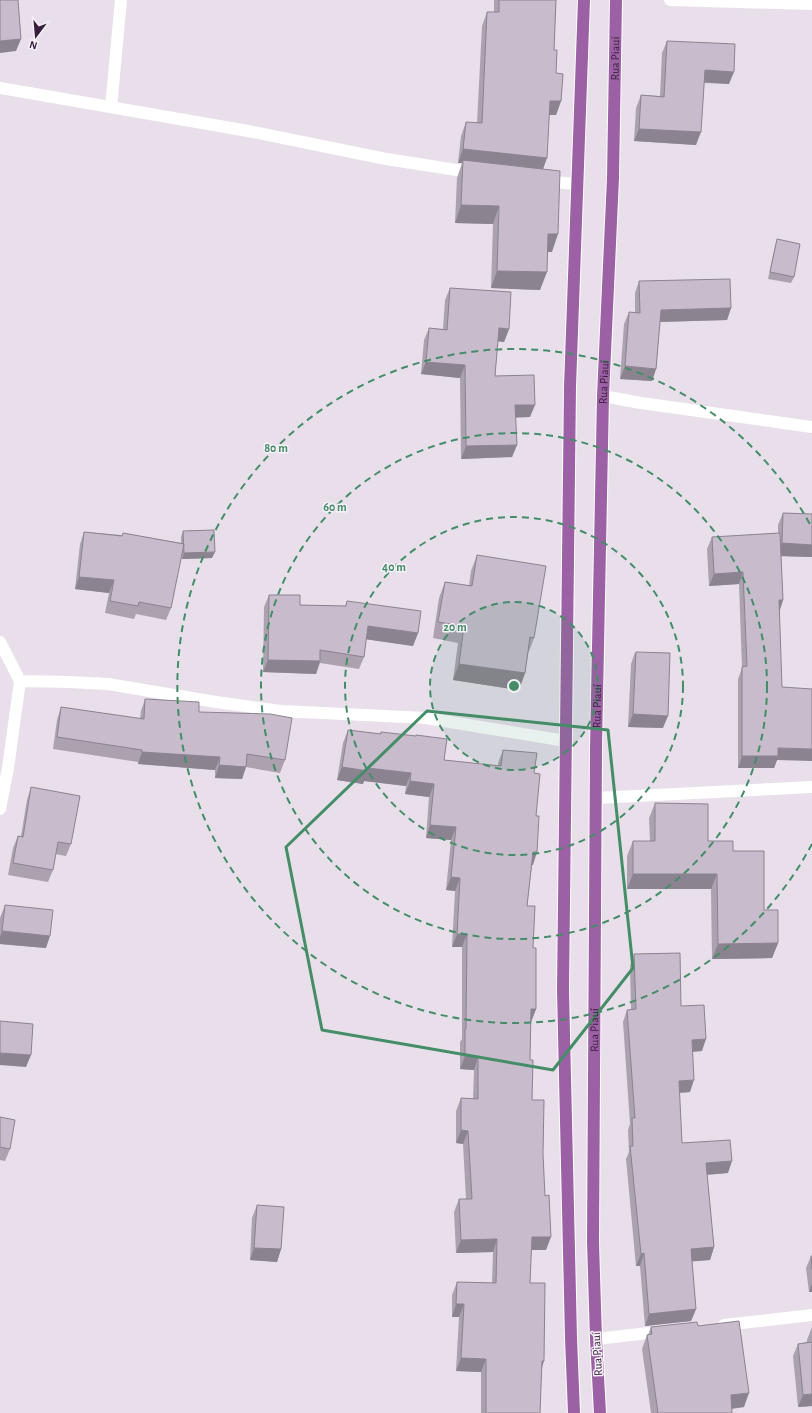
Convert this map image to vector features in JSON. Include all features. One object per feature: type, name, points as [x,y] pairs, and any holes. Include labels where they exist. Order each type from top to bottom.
[{"type":"main road","name":"Rua Piauí","points":[[574,1413],[563,990],[570,386],[576,184],[584,0]]},
{"type":"main road","name":"Rua Piauí","points":[[600,1413],[593,1234],[596,740],[603,396],[612,178],[616,0]]},
{"type":"street","points":[[111,107],[121,0]]},
{"type":"street","points":[[670,0],[812,4]]},
{"type":"street","points":[[0,88],[248,131],[393,160],[484,174]]},
{"type":"street","points":[[530,179],[576,184]]},
{"type":"street","points":[[603,396],[641,403],[812,427]]},
{"type":"street","points":[[0,642],[20,681],[8,768],[0,809]]},
{"type":"street","points":[[20,681],[108,684],[281,711],[426,718],[566,741]]},
{"type":"street","points":[[596,798],[812,787]]},
{"type":"street","points":[[713,1326],[812,1315]]},
{"type":"street","points":[[596,1339],[675,1330]]},
{"type":"highlighted area","points":[[427,711],[608,730],[633,968],[553,1070],[322,1030],[286,847]]},
{"type":"building","points":[[0,0],[18,0],[21,39],[0,41]]},
{"type":"building","points":[[499,0],[556,0],[554,50],[557,50],[556,73],[563,74],[561,101],[550,101],[547,158],[463,149],[466,122],[482,123],[487,12],[499,12]]},
{"type":"building","points":[[667,41],[735,44],[734,72],[705,70],[701,132],[639,129],[641,95],[664,97]]},
{"type":"building","points":[[463,160],[560,171],[558,234],[548,234],[547,272],[497,271],[499,206],[461,205]]},
{"type":"building","points":[[777,239],[800,244],[794,277],[770,272]]},
{"type":"building","points":[[730,279],[731,308],[661,310],[656,369],[625,366],[629,312],[640,313],[639,281]]},
{"type":"building","points":[[450,288],[511,292],[509,329],[499,328],[495,376],[534,375],[535,405],[515,405],[517,445],[466,446],[465,365],[426,362],[429,328],[447,330]]},
{"type":"building","points":[[783,513],[812,514],[812,545],[782,543]]},
{"type":"building","points":[[214,530],[215,552],[184,553],[183,531]]},
{"type":"building","points":[[84,532],[122,536],[123,533],[184,544],[171,608],[139,602],[138,606],[110,601],[114,580],[79,577]]},
{"type":"building","points":[[780,533],[783,600],[779,600],[782,687],[812,689],[812,749],[778,748],[778,756],[742,756],[742,667],[747,666],[743,572],[714,574],[712,537]]},
{"type":"building","points":[[477,555],[546,566],[534,638],[530,637],[525,673],[459,664],[464,626],[438,622],[445,582],[472,586]]},
{"type":"building","points":[[269,595],[300,595],[300,605],[346,606],[347,601],[421,611],[418,633],[368,626],[364,657],[320,650],[320,661],[268,660]]},
{"type":"building","points":[[636,652],[670,653],[668,716],[633,714]]},
{"type":"building","points":[[145,699],[199,702],[199,712],[270,714],[292,718],[285,760],[247,754],[246,767],[219,765],[220,757],[142,752],[142,750],[57,737],[61,707],[144,719]]},
{"type":"building","points":[[348,730],[447,739],[444,760],[501,766],[503,750],[537,753],[534,773],[540,774],[536,816],[539,816],[537,852],[533,852],[527,906],[535,906],[533,948],[536,948],[536,1009],[531,1009],[530,1060],[533,1060],[532,1100],[544,1100],[543,1154],[545,1196],[549,1195],[551,1237],[532,1237],[530,1283],[545,1283],[544,1361],[542,1361],[540,1413],[486,1413],[486,1359],[461,1358],[464,1304],[456,1304],[457,1282],[496,1283],[497,1239],[461,1240],[459,1199],[472,1199],[468,1131],[461,1130],[461,1098],[478,1099],[478,1057],[465,1056],[467,934],[457,934],[460,878],[451,877],[456,827],[430,825],[434,784],[410,781],[411,773],[368,768],[368,771],[342,767]]},
{"type":"building","points":[[31,787],[80,796],[71,844],[58,842],[53,870],[13,863],[18,836],[23,837]]},
{"type":"building","points":[[655,803],[708,804],[708,841],[733,841],[733,851],[764,851],[764,910],[778,910],[778,943],[718,944],[717,874],[633,874],[633,841],[655,841]]},
{"type":"building","points":[[5,905],[53,910],[50,936],[2,931]]},
{"type":"building","points":[[680,953],[681,1006],[704,1005],[706,1039],[692,1040],[694,1080],[679,1081],[682,1143],[730,1140],[732,1161],[706,1163],[714,1247],[691,1249],[696,1309],[649,1314],[644,1253],[641,1254],[630,1146],[633,1146],[632,1118],[635,1118],[627,1010],[636,1009],[634,954]]},
{"type":"building","points":[[0,1021],[33,1024],[31,1055],[0,1053]]},
{"type":"building","points":[[0,1117],[15,1120],[10,1149],[0,1147]]},
{"type":"building","points":[[257,1205],[284,1207],[281,1249],[254,1248]]},
{"type":"building","points":[[739,1321],[749,1393],[731,1395],[732,1413],[658,1413],[647,1335],[652,1334],[651,1327],[697,1322],[698,1326]]},
{"type":"building","points":[[812,1342],[812,1394],[803,1395],[798,1344]]}]
